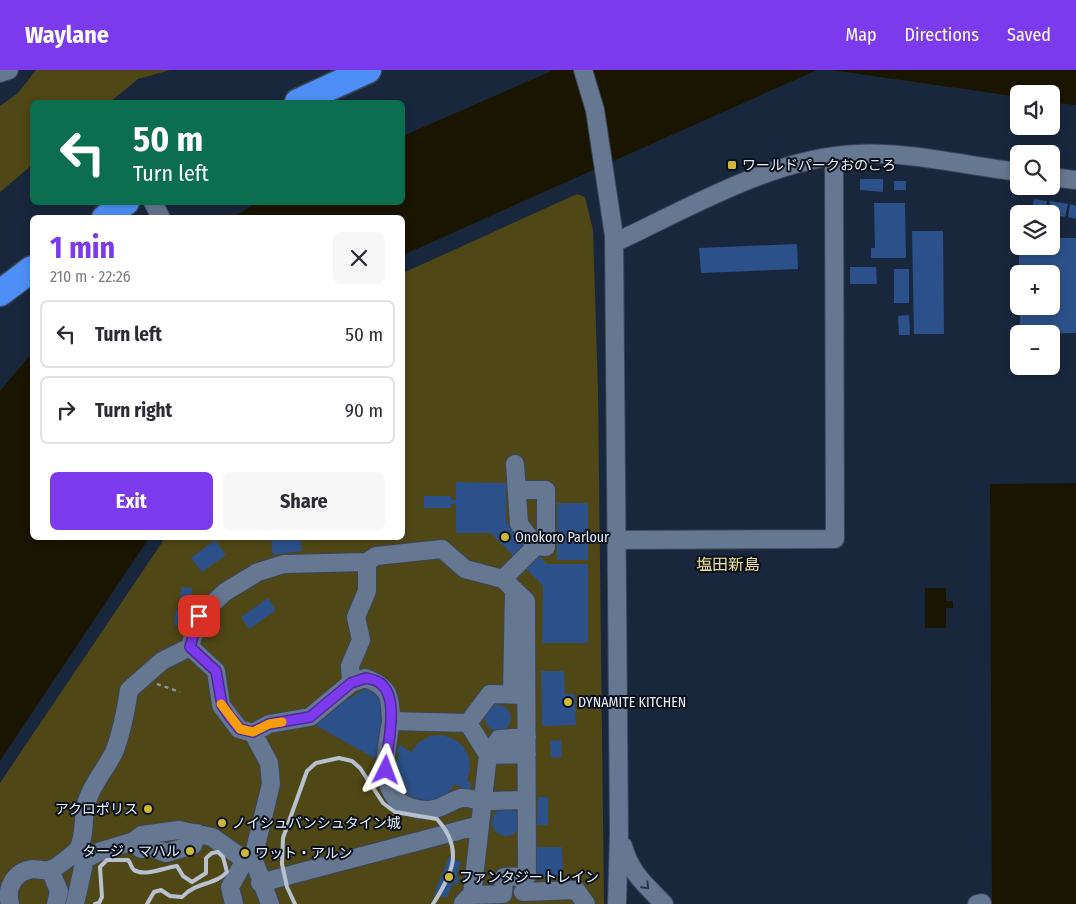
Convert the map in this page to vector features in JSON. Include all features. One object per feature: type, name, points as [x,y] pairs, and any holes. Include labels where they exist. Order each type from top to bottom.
[{"type":"highway","points":[[302,100],[368,70]]},
{"type":"highway","points":[[109,215],[122,205]]},
{"type":"highway","points":[[0,293],[30,270]]},
{"type":"street","points":[[0,73],[9,70]]},
{"type":"street","points":[[583,70],[595,110],[608,185],[614,242],[619,833],[617,904]]},
{"type":"street","points":[[614,242],[779,168],[808,159],[880,154],[1010,171]]},
{"type":"street","points":[[616,540],[835,539],[834,156]]},
{"type":"street","points":[[1060,178],[1076,180]]},
{"type":"street","points":[[515,464],[516,490],[518,524],[536,546],[546,547],[546,490],[516,490]]},
{"type":"street","points":[[509,585],[536,546]]},
{"type":"street","points":[[75,904],[87,849],[87,802],[98,777],[114,750],[126,712],[129,690],[162,661],[190,647],[199,616],[225,592],[258,572],[284,564],[367,562],[376,556],[442,549],[465,569],[509,585],[526,601],[519,694],[527,746],[528,876],[504,876],[503,894],[468,901],[480,825],[488,755],[499,738],[527,746]]},
{"type":"street","points":[[351,683],[350,662],[362,637],[356,617],[367,591],[367,562]]},
{"type":"street","points":[[190,647],[216,671],[222,705],[230,717],[240,729],[253,732],[269,724],[310,717],[351,683],[366,678],[380,683],[390,698],[391,721],[386,754],[386,785],[397,800],[413,808],[430,810],[462,798],[483,801],[527,800]]},
{"type":"street","points":[[468,723],[490,694],[519,694]]},
{"type":"street","points":[[391,721],[468,723]]},
{"type":"street","points":[[468,723],[488,755]]},
{"type":"street","points":[[234,904],[230,887],[249,859],[271,784],[269,763],[253,732]]},
{"type":"street","points":[[260,883],[480,825]]},
{"type":"street","points":[[10,904],[8,897],[11,883],[19,874],[31,869],[50,870],[87,849],[134,841],[142,835],[160,831],[179,830],[212,837],[249,859],[270,904]]},
{"type":"street","points":[[619,833],[628,864],[644,885],[664,904]]},
{"type":"street","points":[[50,870],[59,892],[56,904]]},
{"type":"street","points":[[523,892],[576,890],[586,904]]},
{"type":"path","points":[[146,675],[160,686],[180,692]]},
{"type":"shaded area","points":[[36,70],[170,70],[138,79],[112,100],[30,100],[30,167],[0,192],[0,106],[18,93]]},
{"type":"shaded area","points":[[554,70],[817,70],[405,254],[405,215],[237,215],[253,205],[405,205],[405,135]]},
{"type":"shaded area","points":[[831,70],[1076,70],[1076,105],[1060,103],[1060,85],[1010,85],[1010,96]]},
{"type":"shaded area","points":[[577,194],[585,197],[593,230],[598,391],[604,904],[0,904],[0,783],[164,540],[405,540],[405,272]]},
{"type":"shaded area","points":[[30,355],[30,540],[148,540],[0,761],[0,391]]},
{"type":"shaded area","points":[[1076,483],[1076,904],[992,904],[990,484]]},
{"type":"shaded area","points":[[925,588],[946,588],[946,601],[953,601],[953,608],[946,608],[946,628],[925,628]]},
{"type":"building","points":[[860,179],[883,179],[883,192],[860,190]]},
{"type":"building","points":[[894,181],[906,181],[906,190],[894,190]]},
{"type":"building","points":[[1034,199],[1047,201],[1046,205],[1033,205]]},
{"type":"building","points":[[1050,201],[1068,204],[1065,217],[1060,216],[1060,205],[1049,205]]},
{"type":"building","points":[[874,203],[905,203],[906,258],[871,258],[871,248],[875,248]]},
{"type":"building","points":[[1070,204],[1076,206],[1076,219],[1068,217]]},
{"type":"building","points":[[912,231],[943,231],[944,334],[914,334]]},
{"type":"building","points":[[1060,238],[1076,238],[1076,333],[1060,333],[1060,325],[1020,325],[1020,315],[1060,315],[1060,265],[1019,265],[1019,255],[1060,255]]},
{"type":"building","points":[[797,244],[798,269],[701,273],[699,248]]},
{"type":"building","points":[[850,267],[876,267],[877,284],[850,284]]},
{"type":"building","points":[[894,269],[909,269],[909,303],[894,303]]},
{"type":"building","points":[[909,315],[910,335],[899,335],[898,316]]},
{"type":"building","points":[[456,482],[506,483],[506,522],[547,564],[588,564],[588,643],[542,643],[543,586],[491,533],[456,533],[456,504],[451,504],[451,508],[424,508],[424,496],[451,496],[451,500],[456,500]]},
{"type":"building","points":[[557,503],[588,503],[588,560],[557,560]]},
{"type":"building","points":[[215,540],[226,555],[202,572],[191,558]]},
{"type":"building","points":[[300,540],[302,551],[273,555],[271,541]]},
{"type":"building","points":[[181,587],[192,588],[191,609],[180,608]]},
{"type":"building","points":[[268,598],[276,610],[249,629],[241,617]]},
{"type":"building","points":[[176,610],[192,612],[191,626],[174,625]]},
{"type":"building","points":[[541,671],[564,671],[565,694],[575,694],[576,725],[542,726]]},
{"type":"building","points":[[372,685],[381,690],[384,752],[374,758],[317,726],[316,718]]},
{"type":"building","points":[[498,705],[507,709],[511,718],[507,727],[498,731],[489,727],[485,718],[489,709]]},
{"type":"building","points":[[442,735],[454,739],[464,747],[469,758],[470,770],[467,781],[472,784],[468,791],[455,784],[447,794],[436,800],[424,801],[412,797],[402,789],[396,778],[395,766],[399,754],[396,752],[400,745],[411,752],[419,742],[430,736]]},
{"type":"building","points":[[561,740],[562,757],[551,758],[550,741]]},
{"type":"building","points":[[538,797],[548,797],[548,825],[537,825]]},
{"type":"building","points":[[506,808],[516,812],[520,822],[516,832],[506,836],[496,832],[492,822],[496,812]]},
{"type":"building","points":[[536,847],[562,847],[563,876],[537,877]]},
{"type":"building","name":"ファンタジートレイン","points":[[449,857],[461,862],[456,876],[460,878],[457,885],[453,883],[447,898],[434,894]]},
{"type":"railway","points":[[295,904],[287,887],[282,864],[283,838],[307,771],[316,763],[339,758],[352,761],[360,768],[383,803],[395,812],[437,819],[445,830],[451,841],[453,861],[446,882],[433,904]]},
{"type":"railway","points":[[95,904],[99,903],[102,897],[100,867],[107,860],[128,860],[132,868],[138,872],[156,871],[177,866],[183,876],[192,882],[206,873],[206,858],[212,853],[218,852],[223,857],[227,872],[217,880],[194,888],[182,897],[170,896],[161,890],[154,892],[147,904]]},
{"type":"slow traffic","points":[[221,704],[240,729],[253,732],[269,724],[282,722]]},
{"type":"place","name":"ワールドパークおのころ","points":[[732,165]]},
{"type":"place","name":"Onokoro Parlour","points":[[505,537]]},
{"type":"place","name":"DYNAMITE KITCHEN","points":[[568,702]]},
{"type":"place","name":"アクロポリス","points":[[148,809]]},
{"type":"place","name":"ノイシュバンシュタイン城","points":[[222,823]]},
{"type":"place","name":"タージ・マハル","points":[[190,851]]},
{"type":"place","name":"ワット・アルン","points":[[245,853]]},
{"type":"place","name":"ファンタジートレイン","points":[[449,877]]},
{"type":"district","name":"塩田新島","points":[[728,564]]},
{"type":"route","points":[[199,616],[190,647],[216,671],[217,687],[222,705],[240,729],[253,732],[269,724],[310,717],[351,683],[366,678],[380,683],[390,698],[391,721],[386,754],[386,770]]}]
